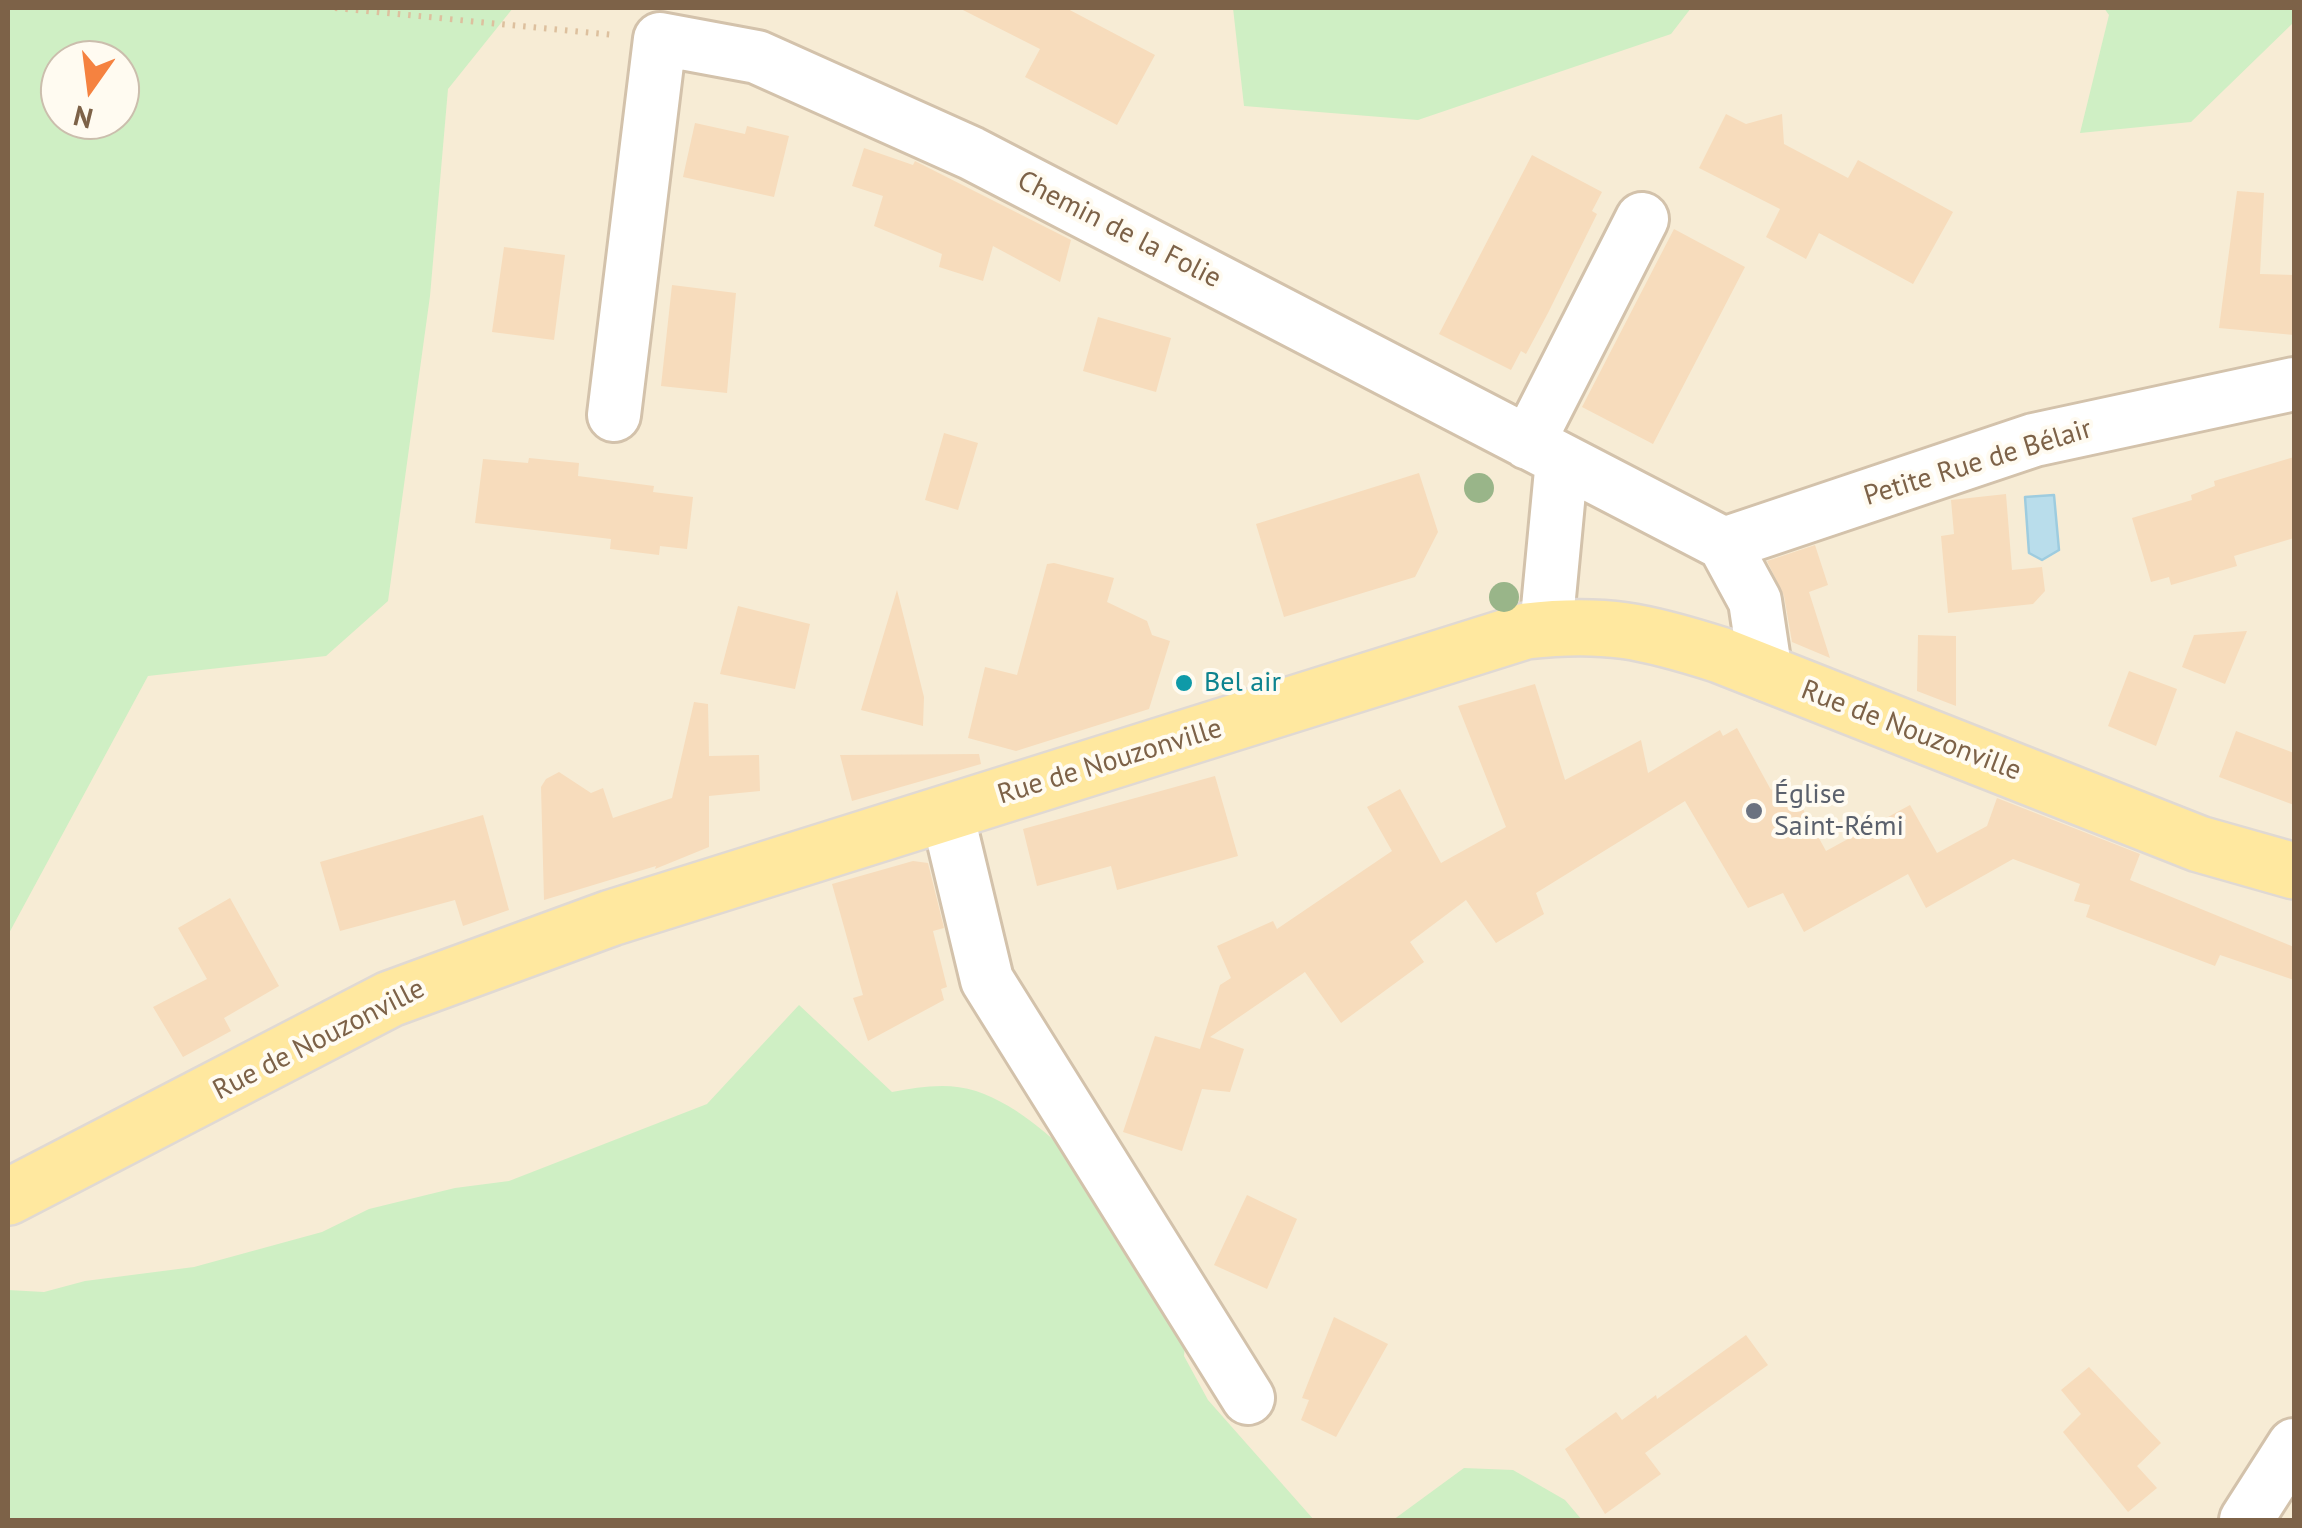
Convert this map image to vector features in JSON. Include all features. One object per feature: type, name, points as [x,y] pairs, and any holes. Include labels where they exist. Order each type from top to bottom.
[{"type":"main road","name":"Rue de Nouzonville","points":[[8,1197],[390,999],[611,918],[1526,632],[1546,629],[1586,625],[1646,631],[2200,844],[2294,871]]},
{"type":"main road","points":[[2200,844],[2294,888]]},
{"type":"street","points":[[614,415],[660,39]]},
{"type":"street","name":"Chemin de la Folie","points":[[660,39],[758,57],[970,153],[1724,544]]},
{"type":"street","points":[[1546,629],[1545,451],[1642,219]]},
{"type":"street","name":"Petite Rue de Bélair","points":[[1724,544],[2034,440],[2294,384]]},
{"type":"street","points":[[1724,544],[1755,602],[1766,674]]},
{"type":"street","points":[[946,813],[986,980],[1248,1398]]},
{"type":"street","points":[[2246,1520],[2294,1445]]},
{"type":"path","points":[[335,8],[660,39]]},
{"type":"shaded area","points":[[12,8],[2294,8],[2294,1520],[8,1520],[8,171]]},
{"type":"green space","points":[[8,8],[513,8],[448,89],[430,296],[388,601],[326,656],[148,676],[8,935]]},
{"type":"green space","points":[[1233,8],[1691,8],[1671,34],[1418,120],[1244,106]]},
{"type":"green space","points":[[2104,8],[2294,8],[2294,22],[2191,122],[2080,133],[2109,15]]},
{"type":"green space","points":[[799,1005],[892,1092],[944,1086],[976,1091],[1008,1106],[1067,1153],[1189,1302],[1184,1356],[1208,1400],[1314,1520],[8,1520],[8,1290],[44,1292],[85,1281],[194,1267],[322,1232],[369,1209],[455,1188],[509,1181],[707,1104]]},
{"type":"green space","points":[[1464,1468],[1513,1470],[1565,1500],[1582,1520],[1393,1520]]},
{"type":"water","points":[[2054,495],[2059,550],[2042,560],[2029,553],[2025,497]]},
{"type":"building","points":[[959,8],[1066,8],[1155,55],[1117,125],[1025,77],[1040,49]]},
{"type":"building","points":[[1726,114],[1746,124],[1782,114],[1784,144],[1848,178],[1858,160],[1953,212],[1913,284],[1819,233],[1806,259],[1766,237],[1780,209],[1699,168]]},
{"type":"building","points":[[695,123],[745,134],[747,126],[789,136],[774,197],[683,177]]},
{"type":"building","points":[[864,148],[913,165],[915,161],[1071,240],[1060,282],[993,246],[983,281],[939,267],[942,254],[874,226],[883,196],[852,186]]},
{"type":"building","points":[[1532,155],[1602,192],[1592,211],[1597,214],[1548,313],[1526,354],[1521,351],[1511,370],[1439,334]]},
{"type":"building","points":[[2237,191],[2264,193],[2260,274],[2294,275],[2294,335],[2219,328]]},
{"type":"building","points":[[1674,229],[1745,267],[1653,444],[1582,407]]},
{"type":"building","points":[[504,247],[565,255],[554,340],[492,332]]},
{"type":"building","points":[[672,285],[736,293],[727,393],[661,386]]},
{"type":"building","points":[[1098,317],[1171,338],[1156,392],[1083,371]]},
{"type":"building","points":[[944,433],[978,443],[958,510],[925,500]]},
{"type":"building","points":[[2294,457],[2294,538],[2234,556],[2237,566],[2171,585],[2169,577],[2151,582],[2132,518],[2192,500],[2191,495],[2215,486],[2214,481]]},
{"type":"building","points":[[529,458],[579,463],[578,476],[654,486],[653,492],[693,497],[687,549],[660,546],[659,555],[610,549],[611,539],[475,523],[483,459],[528,463]]},
{"type":"building","points":[[1419,473],[1438,532],[1415,577],[1284,617],[1256,524]]},
{"type":"building","points":[[2006,494],[2012,570],[2042,567],[2045,591],[2033,604],[1948,613],[1941,536],[1954,534],[1951,500]]},
{"type":"building","points":[[1815,545],[1828,585],[1809,592],[1830,658],[1792,642],[1784,596],[1767,561]]},
{"type":"building","points":[[1047,564],[1114,578],[1107,602],[1147,621],[1152,635],[1170,641],[1149,709],[1016,751],[968,738],[985,667],[1017,675]]},
{"type":"building","points":[[897,590],[924,697],[923,726],[861,710]]},
{"type":"building","points":[[738,606],[810,624],[795,689],[720,674]]},
{"type":"building","points":[[2247,631],[2225,684],[2182,667],[2194,635]]},
{"type":"building","points":[[1918,635],[1956,636],[1956,706],[1917,691]]},
{"type":"building","points":[[2129,671],[2177,689],[2156,746],[2108,726]]},
{"type":"building","points":[[1535,684],[1565,780],[1641,740],[1648,773],[1720,730],[1723,736],[1737,728],[1771,790],[1787,780],[1826,851],[1910,805],[1937,853],[1987,826],[1997,798],[2140,854],[2130,880],[2294,947],[2294,980],[2220,955],[2215,966],[2086,917],[2090,905],[2074,901],[2080,884],[2013,859],[1926,908],[1908,874],[1804,932],[1783,893],[1748,908],[1685,801],[1536,893],[1544,914],[1496,943],[1466,900],[1410,942],[1424,962],[1341,1023],[1305,972],[1210,1037],[1244,1049],[1230,1092],[1202,1089],[1182,1151],[1123,1132],[1155,1036],[1200,1049],[1220,985],[1231,978],[1217,946],[1273,921],[1277,929],[1392,851],[1367,807],[1400,789],[1441,863],[1506,827],[1458,706]]},
{"type":"building","points":[[694,702],[708,704],[709,756],[759,755],[760,791],[709,796],[709,847],[655,869],[656,866],[544,900],[541,787],[546,779],[559,772],[591,793],[603,788],[613,818],[672,798]]},
{"type":"building","points":[[2236,731],[2294,753],[2294,805],[2219,777]]},
{"type":"building","points":[[979,754],[981,764],[852,801],[840,755]]},
{"type":"building","points":[[1215,776],[1238,856],[1117,890],[1111,866],[1037,886],[1023,829]]},
{"type":"building","points":[[483,815],[509,910],[463,926],[455,900],[340,931],[320,862]]},
{"type":"building","points":[[913,861],[928,863],[944,928],[933,931],[947,987],[941,989],[944,1000],[868,1041],[853,998],[863,995],[832,884]]},
{"type":"building","points":[[230,898],[279,986],[224,1018],[231,1031],[183,1057],[153,1007],[207,979],[178,928]]},
{"type":"building","points":[[1247,1195],[1297,1219],[1267,1289],[1214,1265]]},
{"type":"building","points":[[1334,1317],[1388,1344],[1336,1437],[1301,1420],[1309,1400],[1302,1398]]},
{"type":"building","points":[[1746,1335],[1768,1365],[1645,1453],[1661,1474],[1605,1514],[1565,1449],[1616,1412],[1622,1420],[1656,1395],[1657,1399]]},
{"type":"building","points":[[2089,1367],[2161,1443],[2137,1466],[2157,1488],[2128,1512],[2063,1432],[2081,1414],[2061,1390]]},
{"type":"place","name":"Bel air","points":[[1184,683]]},
{"type":"place","name":"Église Saint-Rémi","points":[[1754,811]]}]
